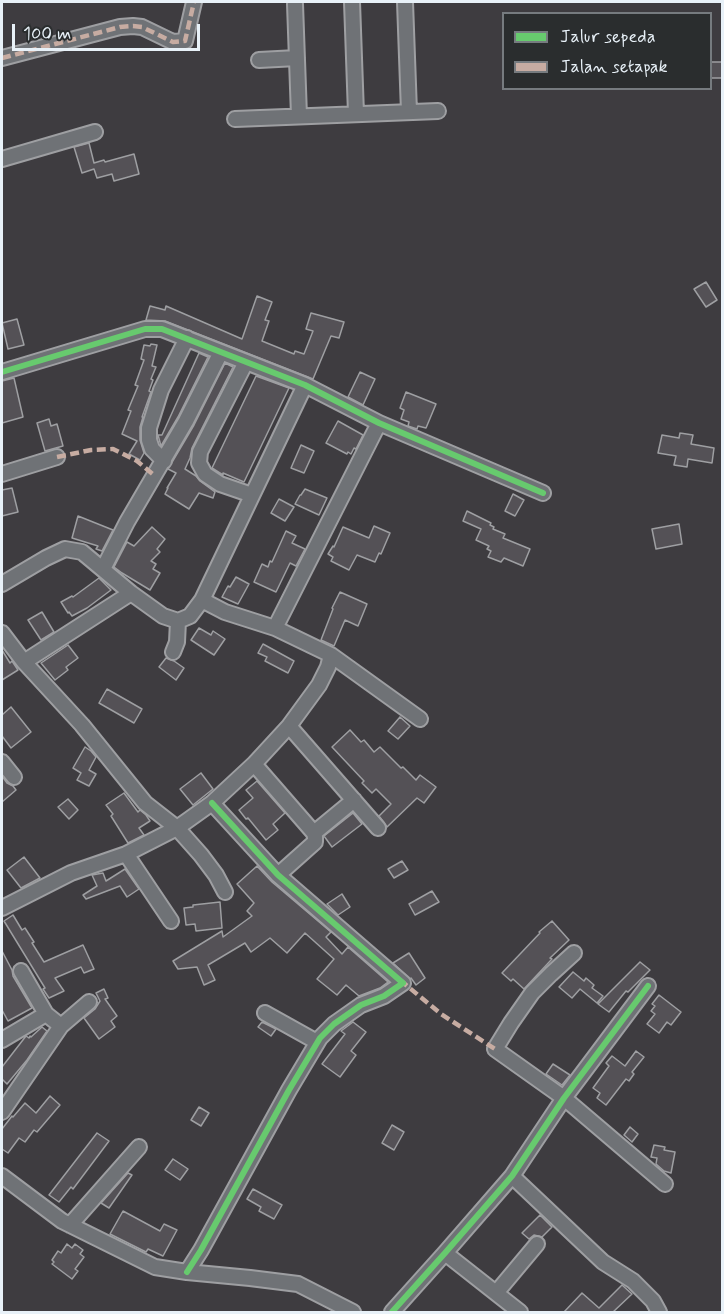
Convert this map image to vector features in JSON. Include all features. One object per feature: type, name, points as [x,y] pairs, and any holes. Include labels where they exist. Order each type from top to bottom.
[{"type":"street","points":[[2,58],[120,27],[142,27],[173,42],[185,41],[194,2]]},
{"type":"street","points":[[351,2],[356,114]]},
{"type":"street","points":[[406,2],[409,112]]},
{"type":"street","points":[[295,4],[299,116]]},
{"type":"street","points":[[259,60],[297,58]]},
{"type":"street","points":[[235,119],[438,111]]},
{"type":"street","points":[[2,159],[95,132]]},
{"type":"street","points":[[2,372],[145,329],[162,329],[305,386],[380,423],[543,493]]},
{"type":"street","points":[[164,461],[152,449],[149,428],[161,390],[187,339]]},
{"type":"street","points":[[103,569],[222,352]]},
{"type":"street","points":[[246,362],[200,452],[199,463],[205,474],[220,484],[252,495]]},
{"type":"street","points":[[2,584],[65,549],[82,552],[163,616],[178,621],[190,616],[202,600],[305,386]]},
{"type":"street","points":[[275,628],[380,423]]},
{"type":"street","points":[[2,474],[57,457]]},
{"type":"street","points":[[24,662],[131,593]]},
{"type":"street","points":[[202,600],[225,612],[275,628],[331,655],[420,719]]},
{"type":"street","points":[[173,652],[177,642],[178,621]]},
{"type":"street","points":[[2,633],[24,662],[82,725],[146,803],[177,828],[201,855],[225,892]]},
{"type":"street","points":[[2,908],[71,873],[126,854],[177,828],[212,803],[254,764],[289,726],[319,686],[331,655]]},
{"type":"street","points":[[289,726],[378,828]]},
{"type":"street","points":[[2,762],[14,777]]},
{"type":"street","points":[[254,764],[315,837],[315,842],[278,875]]},
{"type":"street","points":[[314,833],[354,800]]},
{"type":"street","points":[[187,1272],[317,1042],[334,1024],[362,1005],[384,996],[404,983],[278,875],[212,803]]},
{"type":"street","points":[[126,854],[171,921]]},
{"type":"street","points":[[574,953],[532,993],[495,1049],[564,1098],[665,1184]]},
{"type":"street","points":[[21,971],[46,1014],[60,1026]]},
{"type":"street","points":[[392,1312],[512,1176],[564,1098],[648,986]]},
{"type":"street","points":[[2,1112],[60,1026],[89,1002]]},
{"type":"street","points":[[265,1013],[317,1042]]},
{"type":"street","points":[[2,1039],[46,1014]]},
{"type":"street","points":[[70,1225],[139,1147]]},
{"type":"street","points":[[2,1176],[62,1221],[155,1266],[187,1272],[298,1284],[353,1312]]},
{"type":"street","points":[[512,1176],[603,1262],[633,1281],[653,1301],[659,1312]]},
{"type":"street","points":[[496,1293],[537,1244]]},
{"type":"street","points":[[445,1254],[520,1312]]},
{"type":"building","points":[[712,62],[723,62],[723,78],[712,78]]},
{"type":"building","points":[[89,143],[94,163],[134,154],[139,174],[114,181],[112,174],[97,178],[94,169],[82,173],[74,147]]},
{"type":"building","points":[[706,282],[717,300],[706,307],[694,289]]},
{"type":"building","points":[[257,296],[272,302],[265,320],[269,321],[262,341],[294,354],[295,351],[304,354],[313,331],[306,329],[311,313],[344,322],[339,338],[331,336],[313,379],[165,321],[146,320],[150,306],[165,310],[166,306],[242,339]]},
{"type":"building","points":[[17,319],[24,345],[8,349],[2,323]]},
{"type":"building","points":[[151,344],[157,345],[152,366],[156,367],[140,427],[140,440],[144,453],[140,460],[129,454],[137,441],[122,434],[131,411],[128,410],[138,386],[135,385],[144,360],[141,359],[144,345],[150,346]]},
{"type":"building","points":[[199,353],[208,357],[161,446],[158,435],[162,435]]},
{"type":"building","points":[[225,363],[233,367],[192,448],[185,469],[215,492],[213,498],[199,493],[189,509],[165,494],[176,473],[168,469],[194,425]]},
{"type":"building","points":[[360,372],[375,379],[363,405],[348,397]]},
{"type":"building","points":[[256,376],[289,388],[244,482],[223,473],[223,475],[212,468]]},
{"type":"building","points":[[14,378],[23,417],[2,423],[2,381]]},
{"type":"building","points":[[406,392],[436,404],[426,428],[418,426],[417,429],[408,426],[409,422],[401,419],[404,410],[400,408]]},
{"type":"building","points":[[49,419],[51,426],[57,424],[63,446],[45,451],[37,423]]},
{"type":"building","points":[[338,421],[363,435],[351,454],[326,443]]},
{"type":"building","points":[[680,433],[693,435],[691,444],[714,448],[712,463],[688,459],[687,467],[674,465],[676,456],[658,453],[662,435],[679,438]]},
{"type":"building","points":[[301,445],[314,451],[304,473],[291,468]]},
{"type":"building","points":[[12,488],[18,512],[2,516],[2,490]]},
{"type":"building","points":[[305,489],[327,498],[319,515],[295,504]]},
{"type":"building","points":[[513,494],[524,500],[515,516],[505,511]]},
{"type":"building","points":[[279,499],[294,507],[285,521],[271,513]]},
{"type":"building","points":[[467,511],[491,523],[493,529],[505,534],[503,538],[530,549],[523,566],[504,558],[501,562],[488,557],[491,551],[487,549],[489,546],[476,540],[481,529],[463,521]]},
{"type":"building","points":[[78,516],[113,530],[102,551],[96,549],[98,546],[72,538]]},
{"type":"building","points":[[679,524],[682,544],[656,549],[652,529]]},
{"type":"building","points":[[374,526],[390,533],[375,562],[357,555],[349,570],[331,561],[333,557],[328,554],[334,547],[343,527],[369,538]]},
{"type":"building","points":[[152,527],[165,539],[157,549],[160,552],[151,561],[156,564],[153,569],[160,573],[150,590],[114,567],[127,542],[134,546]]},
{"type":"building","points":[[286,531],[296,536],[292,543],[305,549],[296,566],[290,563],[276,592],[254,582],[262,564],[268,567],[270,561],[272,562]]},
{"type":"building","points":[[236,577],[249,584],[238,604],[222,597]]},
{"type":"building","points":[[99,578],[111,590],[87,608],[72,616],[68,613],[61,602],[73,597]]},
{"type":"building","points":[[340,592],[367,604],[358,626],[345,620],[334,646],[321,640]]},
{"type":"building","points":[[42,612],[54,632],[41,640],[28,620]]},
{"type":"building","points":[[199,628],[211,635],[213,631],[225,639],[214,655],[191,640]]},
{"type":"building","points":[[263,644],[294,661],[288,673],[265,661],[267,657],[258,653]]},
{"type":"building","points":[[68,645],[78,658],[55,680],[41,663]]},
{"type":"building","points":[[2,650],[10,663],[12,661],[18,670],[2,680]]},
{"type":"building","points":[[166,658],[184,668],[176,680],[159,667]]},
{"type":"building","points":[[107,689],[142,709],[134,723],[99,703]]},
{"type":"building","points":[[11,707],[31,732],[11,748],[2,736],[2,715]]},
{"type":"building","points":[[400,717],[410,726],[398,739],[388,731]]},
{"type":"building","points":[[350,730],[361,742],[364,740],[374,752],[380,747],[416,780],[420,775],[436,787],[424,803],[417,798],[387,827],[379,816],[391,804],[376,789],[372,793],[362,783],[364,781],[332,747]]},
{"type":"building","points":[[85,747],[96,757],[89,770],[96,774],[89,786],[77,780],[81,773],[73,768]]},
{"type":"building","points":[[201,773],[213,789],[193,805],[180,789]]},
{"type":"building","points":[[2,776],[16,790],[2,802]]},
{"type":"building","points":[[257,781],[285,813],[273,824],[278,830],[266,840],[239,810],[253,798],[246,790]]},
{"type":"building","points":[[124,793],[138,812],[140,810],[150,821],[139,828],[144,835],[128,843],[106,805]]},
{"type":"building","points":[[68,799],[78,810],[69,819],[58,807]]},
{"type":"building","points":[[353,813],[362,824],[332,847],[324,836]]},
{"type":"building","points":[[24,857],[40,878],[21,888],[7,870]]},
{"type":"building","points":[[402,861],[408,870],[394,878],[388,869]]},
{"type":"building","points":[[257,866],[272,882],[331,932],[326,937],[342,954],[348,947],[388,982],[380,988],[359,996],[346,985],[337,995],[317,979],[334,959],[305,933],[287,953],[270,938],[251,952],[245,943],[208,965],[215,980],[204,985],[197,967],[178,969],[173,961],[222,931],[223,937],[252,916],[247,911],[254,903],[237,884]]},
{"type":"building","points":[[125,869],[139,889],[127,897],[120,886],[86,899],[83,895],[97,886],[92,875],[103,873],[106,881]]},
{"type":"building","points":[[432,891],[439,902],[415,915],[409,904]]},
{"type":"building","points":[[342,894],[350,907],[338,915],[327,904]]},
{"type":"building","points":[[220,902],[222,928],[196,931],[195,924],[186,925],[184,908]]},
{"type":"building","points":[[13,915],[22,930],[25,928],[44,962],[83,945],[94,969],[84,973],[81,967],[55,978],[64,991],[49,998],[4,921]]},
{"type":"building","points":[[552,921],[569,940],[550,958],[552,959],[524,989],[502,973]]},
{"type":"building","points":[[2,951],[13,976],[32,1008],[8,1021],[2,1010]]},
{"type":"building","points":[[409,953],[425,978],[416,985],[393,963]]},
{"type":"building","points":[[640,962],[650,970],[628,992],[626,991],[609,1012],[598,1004]]},
{"type":"building","points":[[573,972],[584,981],[586,978],[594,985],[592,988],[603,996],[597,1003],[580,989],[572,998],[559,987]]},
{"type":"building","points":[[104,989],[108,998],[105,999],[117,1016],[111,1021],[115,1027],[99,1039],[84,1018],[95,1009],[100,1001],[96,993]]},
{"type":"building","points":[[659,995],[681,1012],[671,1025],[667,1022],[659,1033],[647,1024],[655,1014],[651,1011],[655,1006],[652,1004]]},
{"type":"building","points":[[262,1022],[276,1029],[271,1036],[258,1027]]},
{"type":"building","points":[[353,1022],[366,1032],[351,1051],[356,1055],[340,1077],[322,1064],[345,1034],[341,1031]]},
{"type":"building","points":[[42,1027],[47,1031],[7,1084],[2,1079],[2,1067],[26,1036],[31,1037]]},
{"type":"building","points":[[636,1051],[644,1057],[632,1072],[634,1074],[629,1081],[626,1079],[606,1105],[597,1098],[600,1093],[593,1088],[609,1066],[606,1063],[612,1056],[625,1066]]},
{"type":"building","points":[[553,1064],[570,1075],[562,1085],[546,1074]]},
{"type":"building","points":[[50,1096],[60,1105],[37,1132],[34,1130],[25,1142],[19,1138],[8,1153],[2,1149],[2,1129],[12,1116],[25,1103],[36,1113]]},
{"type":"building","points":[[199,1107],[209,1113],[201,1126],[191,1120]]},
{"type":"building","points":[[392,1125],[404,1132],[394,1150],[382,1143]]},
{"type":"building","points":[[630,1127],[638,1134],[632,1142],[624,1135]]},
{"type":"building","points":[[97,1133],[109,1141],[73,1189],[71,1187],[59,1202],[49,1195]]},
{"type":"building","points":[[654,1145],[675,1152],[671,1173],[664,1171],[656,1164],[657,1158],[651,1157]]},
{"type":"building","points":[[173,1159],[188,1169],[180,1180],[165,1170]]},
{"type":"building","points":[[128,1173],[132,1175],[109,1208],[101,1203]]},
{"type":"building","points":[[253,1189],[282,1205],[274,1219],[259,1211],[261,1207],[247,1199]]},
{"type":"building","points":[[123,1211],[160,1231],[164,1224],[177,1230],[163,1256],[148,1249],[146,1252],[110,1234]]},
{"type":"building","points":[[540,1215],[552,1227],[542,1237],[534,1235],[529,1239],[522,1233]]},
{"type":"building","points":[[67,1244],[72,1248],[75,1244],[83,1250],[80,1254],[84,1257],[75,1269],[78,1271],[72,1279],[52,1264],[58,1251],[61,1253]]},
{"type":"building","points":[[622,1285],[632,1294],[613,1312],[564,1312],[582,1293],[599,1308]]},
{"type":"marked path","points":[[2,58],[120,27],[142,27],[173,42],[185,41],[194,2]]},
{"type":"marked path","points":[[57,457],[91,450],[113,449],[137,461],[155,476]]},
{"type":"marked path","points":[[400,980],[441,1014],[495,1049]]},
{"type":"cycle path","points":[[2,372],[145,329],[162,329],[305,385],[379,423],[543,493]]},
{"type":"cycle path","points":[[187,1272],[320,1038],[334,1024],[361,1005],[384,996],[403,983],[278,875],[212,803]]},
{"type":"cycle path","points":[[392,1312],[512,1176],[564,1098],[648,986]]}]
